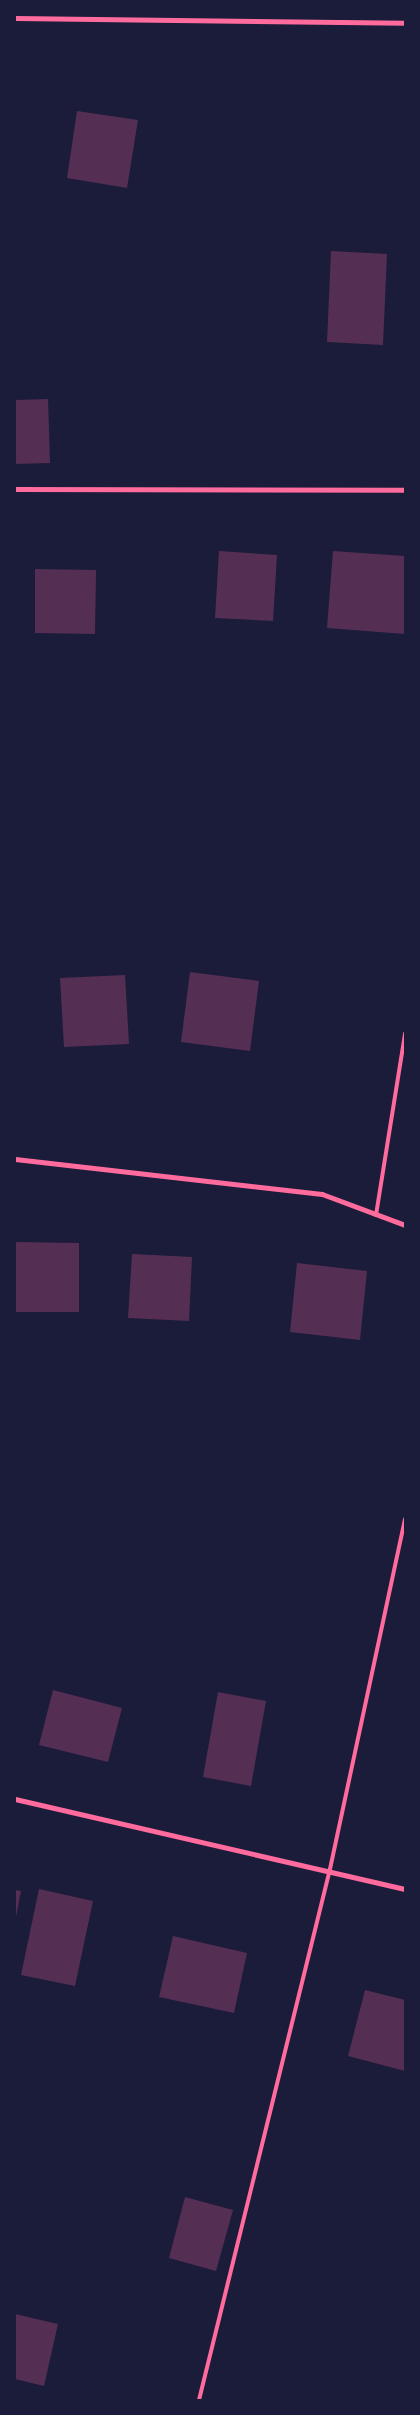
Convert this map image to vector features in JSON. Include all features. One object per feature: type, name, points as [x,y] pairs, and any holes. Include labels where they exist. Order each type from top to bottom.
[{"type":"street","points":[[15,18],[405,22]]},
{"type":"street","points":[[15,489],[405,490]]},
{"type":"street","points":[[15,1159],[322,1194],[405,1224]]},
{"type":"street","points":[[15,1799],[330,1869],[405,1889]]},
{"type":"lane","points":[[376,1215],[405,1033]]},
{"type":"lane","points":[[199,2400],[330,1869],[405,1519]]},
{"type":"building","points":[[77,111],[138,120],[127,188],[67,178]]},
{"type":"building","points":[[331,251],[387,254],[383,345],[327,342]]},
{"type":"building","points":[[48,399],[50,463],[15,464],[15,400]]},
{"type":"building","points":[[219,551],[277,555],[273,621],[215,618]]},
{"type":"building","points":[[333,551],[405,556],[405,634],[327,628]]},
{"type":"building","points":[[35,569],[96,570],[95,634],[35,633]]},
{"type":"building","points":[[190,972],[259,981],[250,1051],[181,1042]]},
{"type":"building","points":[[125,975],[129,1044],[64,1047],[60,978]]},
{"type":"building","points":[[16,1242],[79,1243],[79,1312],[16,1312]]},
{"type":"building","points":[[132,1254],[192,1257],[189,1321],[128,1318]]},
{"type":"building","points":[[297,1263],[367,1271],[360,1340],[290,1332]]},
{"type":"building","points":[[53,1690],[122,1708],[108,1762],[39,1745]]},
{"type":"building","points":[[218,1692],[266,1701],[251,1786],[203,1777]]},
{"type":"building","points":[[39,1889],[93,1901],[75,1986],[21,1975]]},
{"type":"building","points":[[15,1890],[21,1891],[16,1917],[15,1917]]},
{"type":"building","points":[[173,1936],[247,1953],[234,2013],[159,1997]]},
{"type":"building","points":[[365,1990],[405,2000],[405,2071],[348,2056]]},
{"type":"building","points":[[185,2197],[233,2210],[216,2271],[169,2258]]},
{"type":"building","points":[[15,2314],[58,2324],[44,2386],[15,2379]]}]
